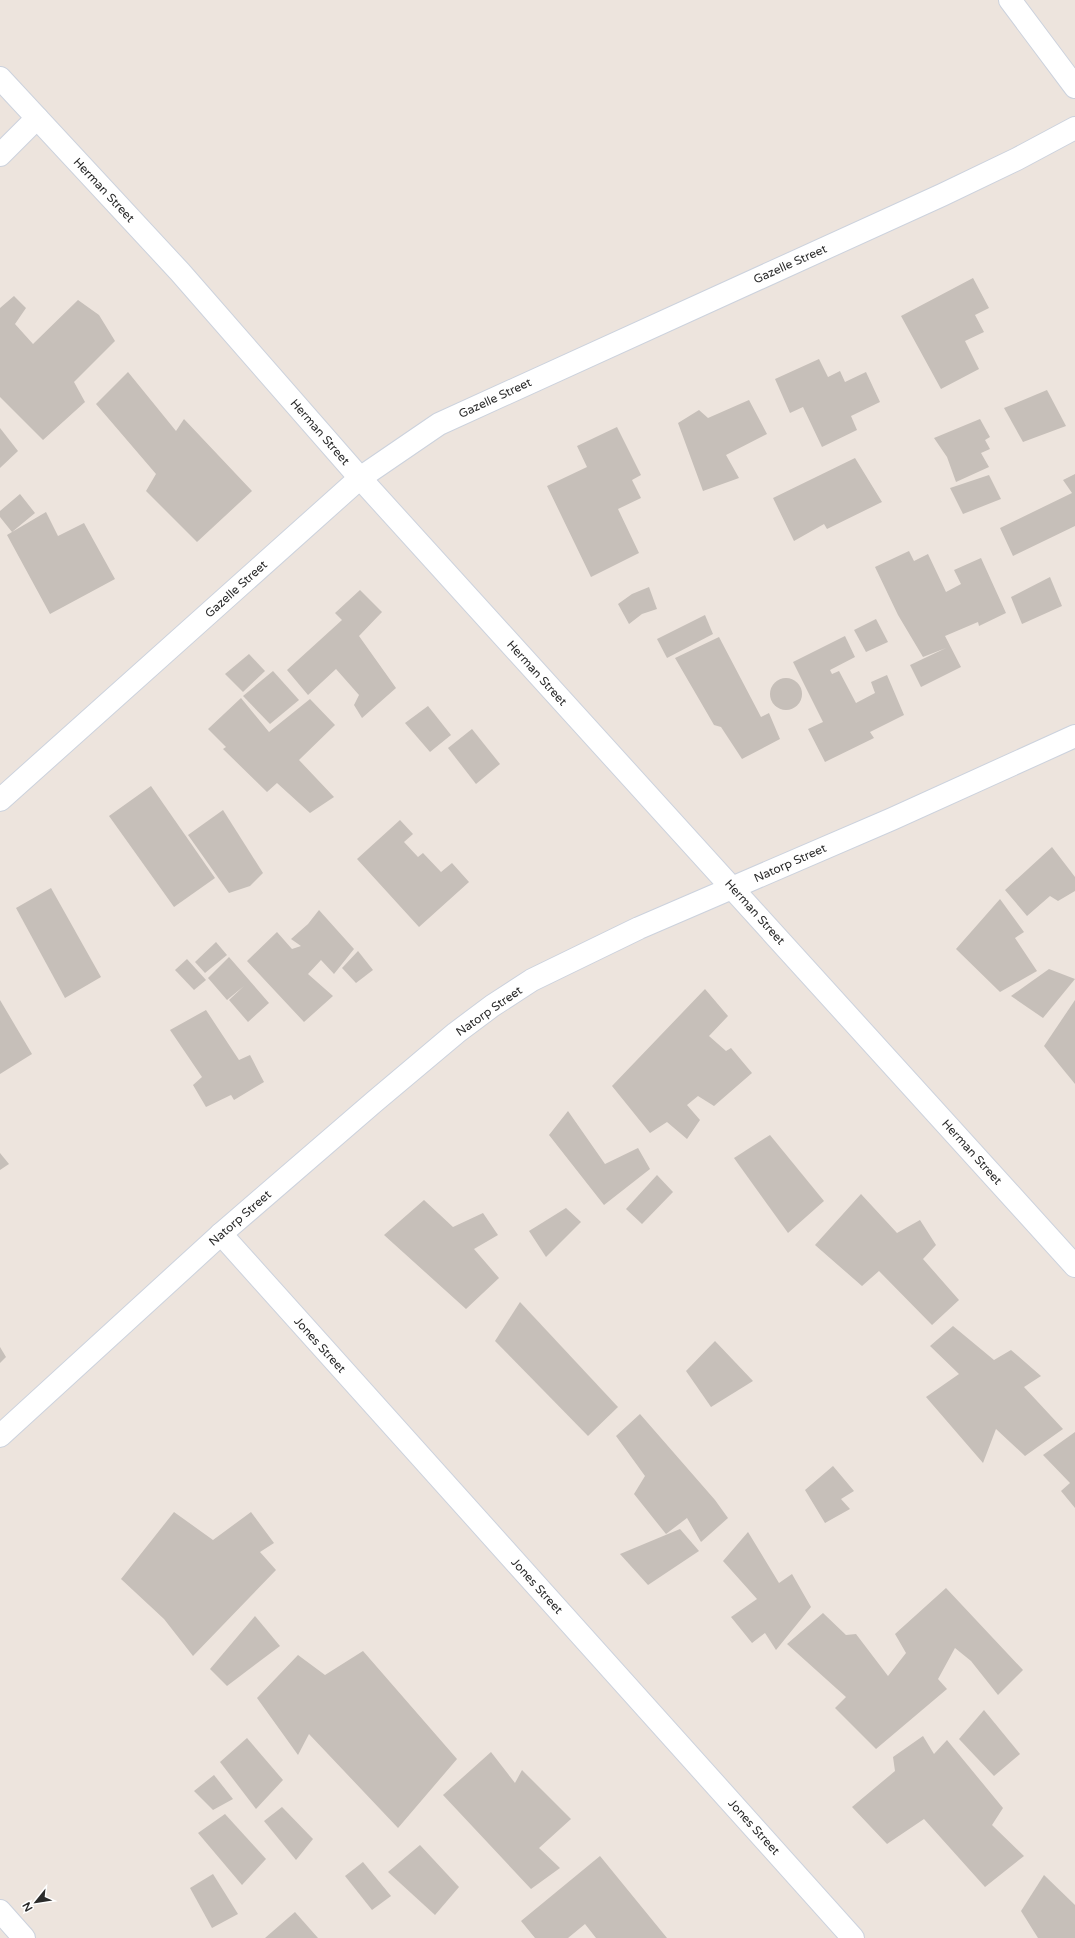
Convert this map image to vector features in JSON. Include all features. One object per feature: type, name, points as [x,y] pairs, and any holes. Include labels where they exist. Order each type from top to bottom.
[{"type":"street","points":[[1010,0],[1075,87]]},
{"type":"street","name":"Herman Street","points":[[0,78],[180,272],[360,478],[1075,1266]]},
{"type":"street","points":[[0,155],[37,118]]},
{"type":"street","name":"Gazelle Street","points":[[0,800],[360,478],[439,424],[942,195],[1017,159],[1075,128]]},
{"type":"street","name":"Natorp Street","points":[[0,1436],[220,1234],[456,1033],[492,1006],[532,980],[639,928],[733,888],[1075,736]]},
{"type":"street","name":"Jones Street","points":[[220,1234],[853,1938]]},
{"type":"street","points":[[0,1911],[24,1938]]},
{"type":"building","points":[[973,278],[989,308],[975,315],[984,332],[965,341],[979,369],[941,389],[901,316]]},
{"type":"building","points":[[14,296],[26,308],[15,324],[33,344],[78,300],[99,315],[115,341],[74,382],[85,402],[43,440],[0,397],[0,308]]},
{"type":"building","points":[[819,359],[828,377],[840,371],[845,382],[866,372],[880,402],[851,416],[857,430],[822,447],[803,407],[790,413],[775,379]]},
{"type":"building","points":[[128,372],[176,431],[184,419],[252,491],[197,542],[146,491],[156,474],[96,404]]},
{"type":"building","points":[[1047,390],[1066,426],[1023,442],[1004,408]]},
{"type":"building","points":[[749,400],[767,434],[726,455],[739,478],[703,491],[678,423],[699,410],[708,418]]},
{"type":"building","points":[[980,419],[990,437],[985,440],[990,449],[981,453],[989,467],[956,482],[947,457],[934,438]]},
{"type":"building","points":[[617,427],[641,475],[632,480],[641,498],[618,509],[639,553],[591,577],[547,486],[587,467],[577,446]]},
{"type":"building","points":[[0,428],[18,451],[0,468]]},
{"type":"building","points":[[855,458],[882,502],[827,529],[824,524],[794,541],[773,498]]},
{"type":"building","points":[[1075,474],[1075,526],[1013,556],[1000,528],[1072,493],[1063,480]]},
{"type":"building","points":[[989,475],[1001,499],[963,514],[950,488]]},
{"type":"building","points":[[20,494],[35,513],[12,532],[0,517],[0,511]]},
{"type":"building","points":[[46,512],[58,536],[84,523],[115,579],[50,614],[7,535]]},
{"type":"building","points":[[909,551],[914,561],[928,554],[946,592],[961,584],[954,570],[981,558],[1006,613],[979,626],[978,622],[945,636],[961,667],[921,687],[910,665],[946,648],[923,657],[898,615],[875,567]]},
{"type":"building","points":[[1050,577],[1062,606],[1022,624],[1011,597]]},
{"type":"building","points":[[649,587],[657,609],[642,614],[629,624],[618,604],[632,594]]},
{"type":"building","points":[[360,590],[382,612],[359,636],[396,688],[362,718],[354,705],[359,695],[336,669],[308,695],[287,670],[342,620],[335,613]]},
{"type":"building","points":[[705,615],[713,634],[667,658],[657,639]]},
{"type":"building","points":[[876,619],[888,642],[866,652],[854,630]]},
{"type":"building","points":[[845,636],[855,657],[830,670],[832,674],[839,671],[856,703],[875,693],[871,682],[887,675],[904,715],[870,732],[874,738],[825,762],[808,729],[823,722],[793,662]]},
{"type":"building","points":[[719,637],[761,717],[769,713],[780,739],[742,759],[721,727],[714,725],[675,658]]},
{"type":"building","points":[[249,654],[265,671],[243,692],[225,674]]},
{"type":"building","points":[[273,671],[299,700],[270,724],[243,696]]},
{"type":"building","points":[[783,678],[789,678],[799,685],[802,694],[801,700],[795,707],[789,710],[783,710],[773,703],[770,697],[770,691],[777,681]]},
{"type":"building","points":[[241,698],[269,732],[310,699],[335,725],[299,760],[334,797],[310,813],[277,783],[267,792],[223,749],[226,747],[208,729]]},
{"type":"building","points":[[428,706],[451,735],[430,752],[405,723]]},
{"type":"building","points":[[472,729],[500,764],[476,784],[448,748]]},
{"type":"building","points":[[151,786],[215,878],[174,907],[109,816]]},
{"type":"building","points":[[223,810],[263,873],[250,886],[229,893],[188,835]]},
{"type":"building","points":[[400,820],[413,834],[404,842],[418,857],[423,853],[441,872],[452,863],[469,882],[419,927],[357,859]]},
{"type":"building","points":[[1052,847],[1075,877],[1075,891],[1058,901],[1050,896],[1027,916],[1005,890]]},
{"type":"building","points":[[51,888],[101,977],[65,998],[16,908]]},
{"type":"building","points":[[1000,899],[1024,932],[1015,938],[1037,971],[1000,992],[956,949]]},
{"type":"building","points":[[319,910],[354,949],[334,974],[321,960],[308,974],[333,996],[304,1022],[247,961],[277,932],[292,949],[301,946],[291,939],[308,924]]},
{"type":"building","points":[[216,942],[227,955],[205,973],[195,962]]},
{"type":"building","points":[[358,951],[373,970],[356,983],[342,968]]},
{"type":"building","points":[[229,957],[269,1003],[248,1022],[229,1000],[244,986],[227,1000],[208,978]]},
{"type":"building","points":[[187,959],[206,980],[194,990],[175,970]]},
{"type":"building","points":[[1049,969],[1075,979],[1043,1018],[1011,996]]},
{"type":"building","points":[[705,989],[728,1016],[709,1036],[726,1051],[731,1048],[752,1073],[714,1106],[698,1096],[687,1105],[700,1120],[687,1139],[667,1122],[650,1133],[612,1086]]},
{"type":"building","points":[[0,1000],[32,1054],[0,1074]]},
{"type":"building","points":[[1075,1000],[1075,1084],[1044,1046]]},
{"type":"building","points":[[206,1010],[239,1060],[250,1055],[264,1082],[234,1100],[231,1095],[206,1107],[193,1085],[202,1077],[170,1030]]},
{"type":"building","points":[[568,1111],[605,1164],[638,1148],[650,1169],[604,1205],[549,1135]]},
{"type":"building","points":[[770,1135],[824,1201],[788,1233],[734,1158]]},
{"type":"building","points":[[0,1153],[9,1164],[0,1170]]},
{"type":"building","points":[[657,1175],[673,1192],[642,1224],[626,1209]]},
{"type":"building","points":[[861,1194],[897,1233],[920,1220],[936,1245],[923,1259],[959,1300],[932,1325],[879,1271],[862,1286],[815,1245]]},
{"type":"building","points":[[424,1200],[453,1227],[483,1213],[498,1235],[474,1249],[499,1278],[466,1309],[384,1235]]},
{"type":"building","points":[[566,1208],[581,1222],[546,1257],[529,1231]]},
{"type":"building","points":[[520,1302],[618,1407],[588,1436],[495,1341]]},
{"type":"building","points":[[953,1326],[994,1360],[1011,1350],[1041,1376],[1024,1387],[1063,1429],[1025,1456],[996,1429],[983,1463],[926,1397],[959,1374],[930,1346]]},
{"type":"building","points":[[715,1341],[753,1381],[711,1407],[686,1371]]},
{"type":"building","points":[[0,1347],[6,1357],[0,1363]]},
{"type":"building","points":[[640,1414],[715,1500],[728,1518],[701,1542],[687,1518],[666,1534],[634,1494],[645,1476],[616,1436]]},
{"type":"building","points":[[1075,1432],[1075,1508],[1061,1491],[1070,1483],[1043,1455]]},
{"type":"building","points":[[833,1466],[854,1491],[841,1499],[850,1509],[825,1523],[805,1490]]},
{"type":"building","points":[[174,1512],[213,1540],[251,1512],[274,1543],[260,1552],[276,1570],[193,1656],[164,1619],[121,1579]]},
{"type":"building","points":[[680,1529],[699,1551],[648,1585],[620,1554]]},
{"type":"building","points":[[748,1532],[779,1583],[792,1574],[811,1607],[776,1650],[765,1633],[752,1643],[731,1617],[757,1599],[723,1561]]},
{"type":"building","points":[[946,1588],[1023,1670],[998,1695],[971,1661],[955,1648],[938,1679],[947,1689],[876,1749],[835,1708],[846,1697],[787,1644],[823,1613],[846,1635],[856,1634],[888,1676],[906,1653],[895,1634]]},
{"type":"building","points":[[255,1616],[280,1646],[227,1686],[210,1669]]},
{"type":"building","points":[[363,1651],[457,1759],[398,1828],[309,1734],[298,1755],[257,1698],[298,1655],[325,1675]]},
{"type":"building","points":[[984,1710],[1020,1754],[994,1776],[959,1739]]},
{"type":"building","points":[[923,1736],[934,1754],[947,1740],[1003,1808],[992,1825],[1024,1856],[985,1887],[924,1819],[887,1844],[852,1807],[895,1771],[893,1757]]},
{"type":"building","points":[[247,1738],[283,1780],[256,1809],[220,1762]]},
{"type":"building","points":[[491,1752],[515,1783],[522,1770],[571,1819],[539,1848],[560,1868],[531,1889],[443,1795]]},
{"type":"building","points":[[214,1775],[233,1799],[213,1810],[194,1791]]},
{"type":"building","points":[[282,1807],[313,1839],[296,1860],[264,1821]]},
{"type":"building","points":[[225,1814],[266,1859],[242,1885],[198,1833]]},
{"type":"building","points":[[420,1845],[459,1887],[435,1915],[388,1872]]},
{"type":"building","points":[[600,1856],[667,1938],[596,1938],[585,1924],[568,1938],[535,1938],[521,1921]]},
{"type":"building","points":[[363,1862],[391,1896],[372,1910],[345,1876]]},
{"type":"building","points":[[213,1874],[238,1914],[212,1928],[190,1888]]},
{"type":"building","points":[[1044,1875],[1075,1905],[1075,1938],[1038,1938],[1021,1911]]},
{"type":"building","points":[[295,1912],[318,1938],[265,1938]]}]
